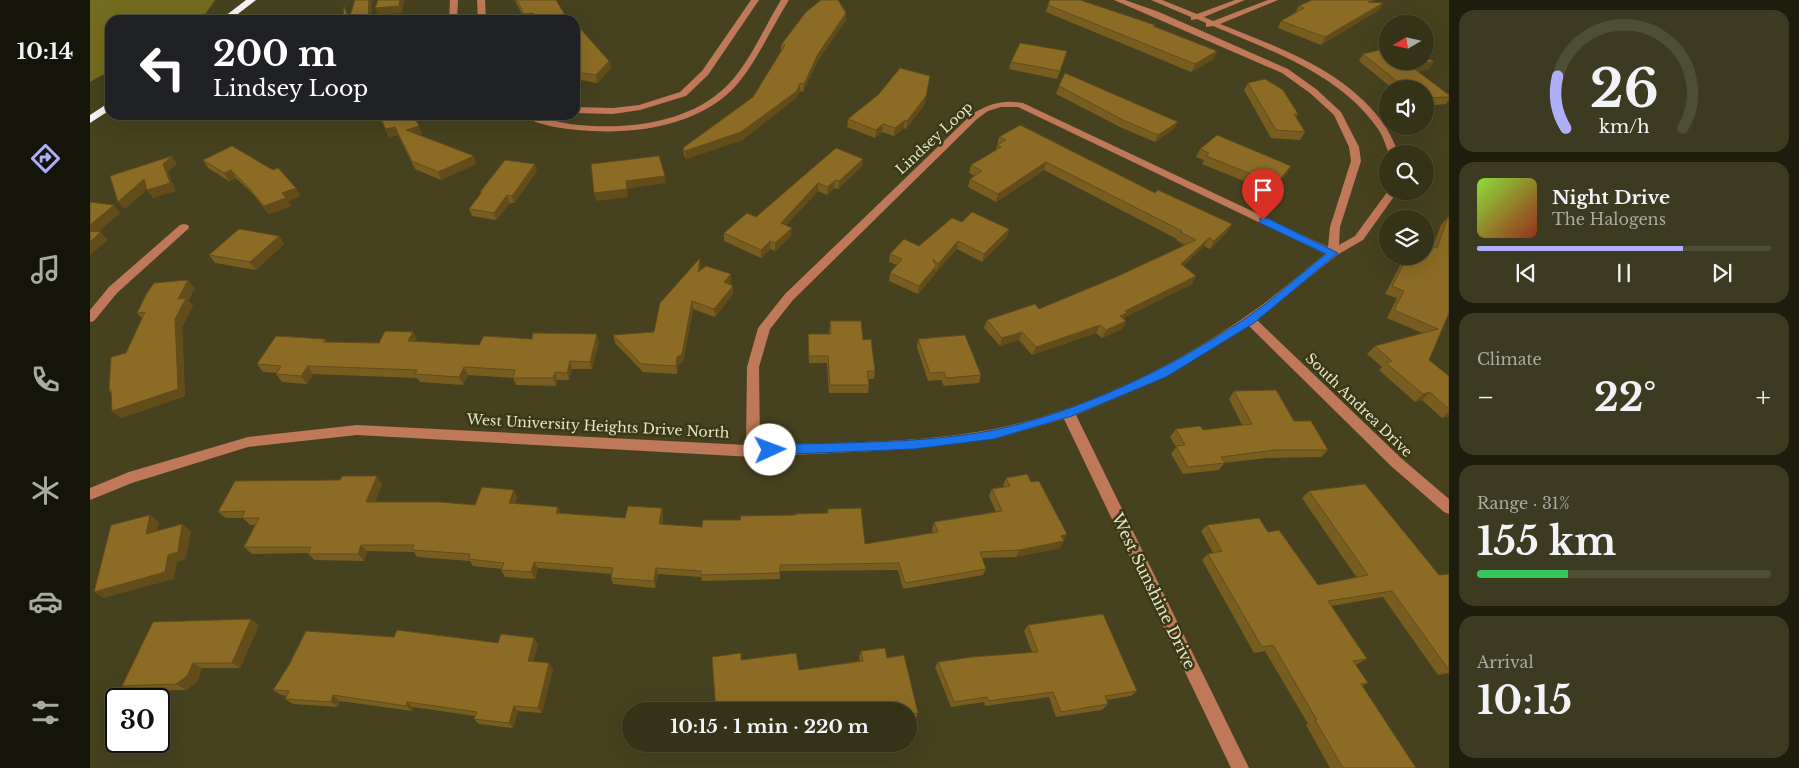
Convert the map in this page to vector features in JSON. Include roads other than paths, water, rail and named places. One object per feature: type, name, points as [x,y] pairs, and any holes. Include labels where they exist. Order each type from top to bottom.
[{"type":"highway","points":[[231,15],[252,0]]},
{"type":"highway","points":[[90,120],[105,109]]},
{"type":"street","points":[[453,15],[454,0]]},
{"type":"street","points":[[481,0],[482,15]]},
{"type":"street","points":[[580,110],[613,111],[640,107],[683,94],[705,73],[755,0]]},
{"type":"street","points":[[539,120],[573,128],[603,130],[647,125],[700,110],[722,96],[736,82],[785,0]]},
{"type":"street","points":[[1118,0],[1195,30],[1285,71],[1313,91],[1338,114],[1354,147],[1356,161],[1335,227],[1333,253]]},
{"type":"street","points":[[1155,0],[1280,51],[1338,84],[1362,104],[1379,124],[1390,145]]},
{"type":"street","points":[[1179,24],[1240,0]]},
{"type":"street","points":[[1195,30],[1274,0]]},
{"type":"street","name":"Lindsey Loop","points":[[753,451],[753,367],[764,328],[789,297],[974,117],[985,109],[997,104],[1020,105],[1333,253]]},
{"type":"street","name":"West University Heights Drive North","points":[[90,494],[129,478],[248,442],[357,430],[753,451],[914,444],[994,434],[1068,413],[1162,374],[1250,320],[1333,253],[1359,238],[1386,200]]},
{"type":"street","points":[[90,318],[113,290],[184,227]]},
{"type":"street","name":"South Andrea Drive","points":[[1250,320],[1396,462],[1449,508]]},
{"type":"street","name":"West Sunshine Drive","points":[[1068,413],[1240,768]]}]
